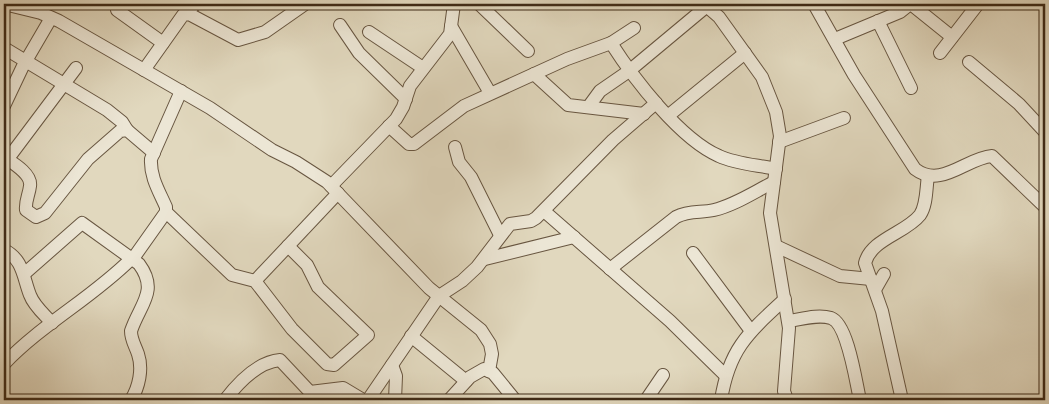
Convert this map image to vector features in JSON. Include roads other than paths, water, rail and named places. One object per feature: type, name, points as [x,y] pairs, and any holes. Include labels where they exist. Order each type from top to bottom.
[{"type":"street","points":[[4,4],[37,8],[51,18],[221,114],[272,150],[314,173],[334,189],[439,296],[481,330],[490,344],[492,354],[489,371]]},
{"type":"street","points":[[144,70],[182,15],[186,14],[195,4]]},
{"type":"street","points":[[186,14],[238,40],[265,32],[305,4]]},
{"type":"street","points":[[479,4],[528,51]]},
{"type":"street","points":[[814,4],[854,76],[915,169],[928,176],[943,175],[980,159],[992,156],[1045,207]]},
{"type":"street","points":[[835,39],[906,8],[910,4],[952,37]]},
{"type":"street","points":[[940,53],[978,4]]},
{"type":"street","points":[[589,106],[600,91],[629,71],[706,5],[719,17],[762,77],[776,112],[779,142],[770,225],[776,246],[788,321],[784,399]]},
{"type":"street","points":[[255,281],[288,246],[334,189],[396,119],[410,86],[446,39],[451,26],[451,6]]},
{"type":"street","points":[[117,10],[163,43]]},
{"type":"street","points":[[4,106],[8,89],[51,18]]},
{"type":"street","points":[[878,21],[912,88]]},
{"type":"street","points":[[340,25],[359,53],[406,99]]},
{"type":"street","points":[[451,26],[490,93]]},
{"type":"street","points":[[389,126],[409,144],[414,144],[450,115],[490,93],[567,59],[611,43],[634,28]]},
{"type":"street","points":[[369,32],[423,68]]},
{"type":"street","points":[[611,43],[629,71],[656,103],[704,148],[718,156],[775,176]]},
{"type":"street","points":[[4,48],[115,115],[127,130],[154,153]]},
{"type":"street","points":[[669,116],[745,53]]},
{"type":"street","points":[[969,62],[1019,104],[1045,132]]},
{"type":"street","points":[[76,68],[6,159],[21,170],[30,182],[26,210],[31,216],[41,216],[94,153],[120,131],[127,130]]},
{"type":"street","points":[[534,74],[568,105],[644,114]]},
{"type":"street","points":[[4,364],[50,324],[108,281],[131,259],[166,212],[166,207],[151,170],[154,153],[182,91]]},
{"type":"street","points":[[368,400],[439,296],[462,282],[485,259],[500,235],[510,224],[531,222],[613,140],[656,103]]},
{"type":"street","points":[[779,142],[844,118]]},
{"type":"street","points":[[455,147],[459,162],[471,177],[500,235]]},
{"type":"street","points":[[610,269],[676,217],[684,213],[729,206],[775,176]]},
{"type":"street","points":[[902,400],[877,280],[864,263],[866,257],[921,214],[928,176]]},
{"type":"street","points":[[544,211],[670,321],[725,375]]},
{"type":"street","points":[[166,212],[232,274],[255,281],[292,329],[331,366],[368,335],[318,287],[307,265],[288,246]]},
{"type":"street","points":[[24,274],[82,223],[139,264],[146,273],[150,285],[131,331],[131,338],[138,355],[140,368],[139,380],[131,400]]},
{"type":"street","points":[[485,259],[574,237]]},
{"type":"street","points":[[776,246],[840,276],[877,280]]},
{"type":"street","points":[[4,250],[10,252],[20,263],[30,296],[36,307],[50,324],[50,340]]},
{"type":"street","points":[[693,253],[751,331]]},
{"type":"street","points":[[722,400],[725,375],[733,356],[751,331],[785,299]]},
{"type":"street","points":[[788,321],[824,317],[833,319],[840,324],[860,400]]},
{"type":"street","points":[[411,336],[466,382]]},
{"type":"street","points":[[225,400],[255,370],[274,360],[280,360],[310,392],[343,388],[363,400]]},
{"type":"street","points":[[392,365],[396,376],[395,400]]},
{"type":"street","points":[[449,400],[478,371],[489,371],[515,400]]},
{"type":"street","points":[[646,400],[663,375]]}]
